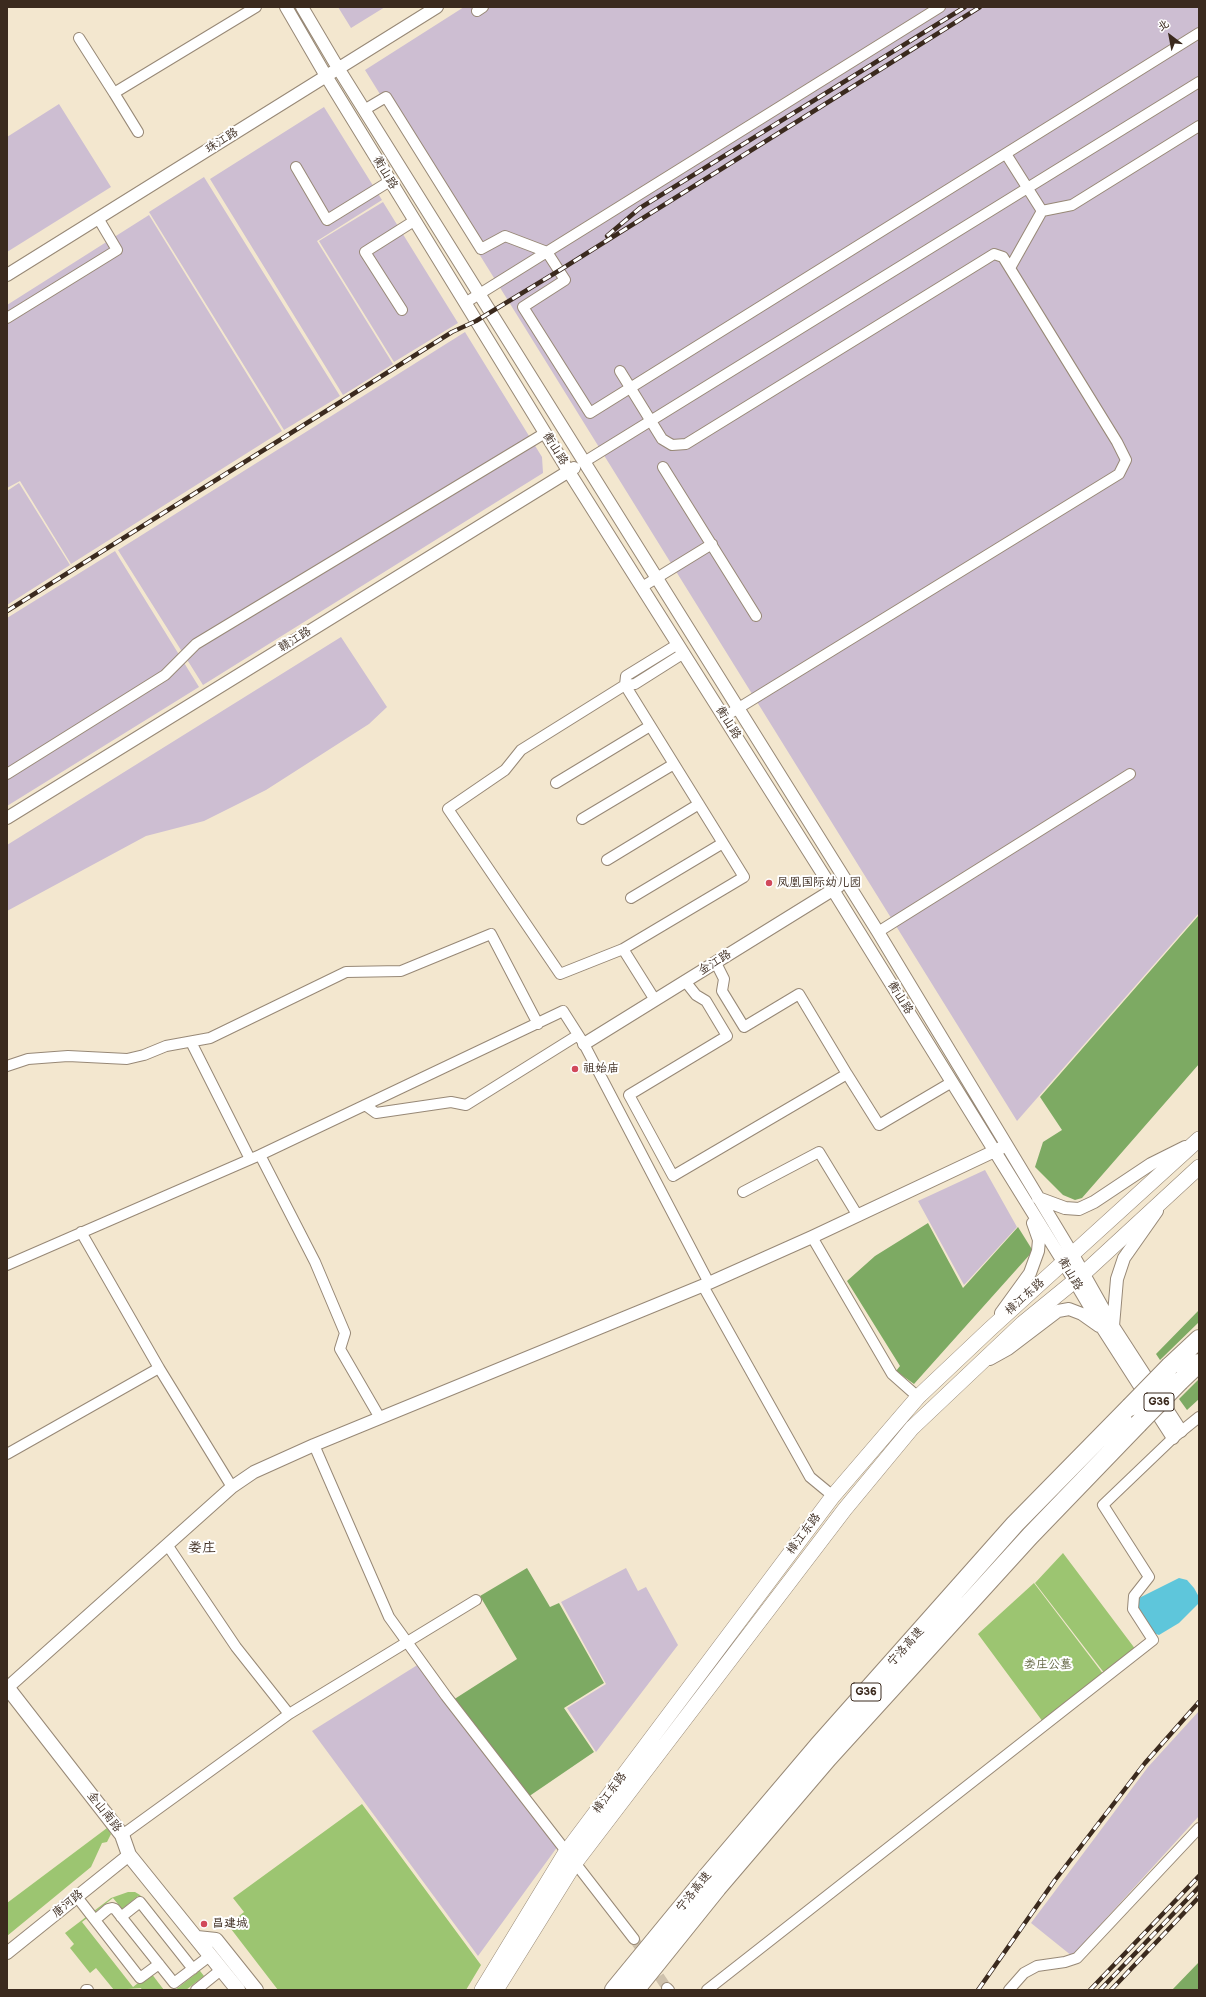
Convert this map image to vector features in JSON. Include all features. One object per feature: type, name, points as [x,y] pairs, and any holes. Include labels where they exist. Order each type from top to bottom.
[{"type":"highway","name":"宁洛高速","points":[[614,1990],[706,1878],[823,1740],[1015,1524],[1170,1366],[1199,1339]]},
{"type":"highway","name":"宁洛高速","points":[[635,1990],[717,1888],[828,1758],[1030,1536],[1199,1363]]},
{"type":"main road","name":"樟江东路","points":[[482,1990],[570,1858],[833,1496],[918,1397],[990,1329],[1069,1259],[1197,1141]]},
{"type":"main road","name":"樟江东路","points":[[496,1990],[570,1858],[845,1509],[912,1428],[1023,1323],[1079,1277],[1199,1167]]},
{"type":"main road","name":"金山南路","points":[[7,1688],[122,1835],[129,1855],[238,1990]]},
{"type":"main road","points":[[197,1938],[216,1940],[256,1990]]},
{"type":"street","points":[[114,93],[256,7]]},
{"type":"street","name":"衡山路","points":[[286,7],[414,221],[569,472],[833,890],[1026,1203],[1069,1259]]},
{"type":"street","name":"衡山路","points":[[302,7],[364,110],[847,881],[1007,1144],[1108,1328],[1177,1435]]},
{"type":"street","name":"珠江路","points":[[7,275],[437,7]]},
{"type":"street","points":[[465,303],[940,7]]},
{"type":"street","points":[[364,110],[386,97],[481,249],[505,236],[547,252],[565,280],[523,307],[590,413],[1199,33]]},
{"type":"street","points":[[79,38],[138,132]]},
{"type":"street","points":[[584,462],[652,422],[1199,82]]},
{"type":"street","points":[[1010,268],[1042,211],[1072,205],[1199,126]]},
{"type":"street","points":[[1006,154],[1029,188],[1042,211]]},
{"type":"street","points":[[296,167],[327,220],[390,181]]},
{"type":"street","points":[[7,318],[117,250],[98,218]]},
{"type":"street","points":[[402,310],[365,252],[414,221]]},
{"type":"street","points":[[620,371],[662,438],[672,445],[686,444],[994,254],[1003,257],[1117,442],[1126,460],[1119,474],[724,716]]},
{"type":"street","points":[[7,774],[165,675],[196,644],[545,432]]},
{"type":"street","name":"赣江路","points":[[7,818],[584,462]]},
{"type":"street","points":[[663,467],[756,616]]},
{"type":"street","points":[[642,587],[712,544]]},
{"type":"street","points":[[625,685],[521,750],[505,770],[448,809],[560,974],[623,949],[744,877],[625,685],[626,676],[681,649]]},
{"type":"street","points":[[556,783],[650,726]]},
{"type":"street","points":[[582,819],[674,764]]},
{"type":"street","points":[[878,932],[1130,774]]},
{"type":"street","points":[[607,860],[699,804]]},
{"type":"street","points":[[631,898],[723,843]]},
{"type":"street","name":"金江路","points":[[581,1040],[655,1000],[847,881]]},
{"type":"street","points":[[7,1066],[28,1059],[68,1056],[127,1059],[144,1055],[166,1046],[210,1038],[346,972],[401,971],[491,934],[538,1024]]},
{"type":"street","points":[[623,949],[655,1000]]},
{"type":"street","points":[[716,963],[724,979],[722,991],[744,1027]]},
{"type":"street","points":[[685,982],[696,995],[706,1001],[728,1036]]},
{"type":"street","points":[[847,1074],[673,1176],[629,1095],[799,994],[879,1125],[952,1082]]},
{"type":"street","points":[[7,1266],[81,1232],[255,1157],[563,1011],[581,1040],[706,1284],[810,1477],[833,1496]]},
{"type":"street","points":[[365,1106],[376,1113],[451,1102],[466,1105],[581,1040]]},
{"type":"street","points":[[190,1042],[315,1262],[345,1333],[340,1349],[380,1418]]},
{"type":"street","points":[[1038,1198],[1065,1208],[1079,1209],[1094,1202],[1151,1164],[1197,1141]]},
{"type":"street","points":[[7,1688],[168,1546],[232,1487],[254,1472],[314,1445],[706,1284],[812,1238],[995,1152],[1007,1144]]},
{"type":"street","points":[[743,1192],[819,1152],[858,1216]]},
{"type":"street","points":[[975,1367],[1008,1350],[1058,1311],[1069,1309],[1108,1328],[1117,1279],[1124,1258],[1168,1197]]},
{"type":"street","points":[[990,1329],[1030,1273],[1038,1251],[1039,1240],[1026,1203]]},
{"type":"street","points":[[81,1232],[159,1368],[232,1487]]},
{"type":"street","points":[[812,1238],[892,1374],[918,1397]]},
{"type":"street","points":[[7,1454],[159,1368]]},
{"type":"street","points":[[707,1990],[1153,1640],[1133,1609],[1134,1596],[1149,1577],[1103,1505],[1177,1435],[1199,1417]]},
{"type":"street","points":[[314,1445],[390,1617],[406,1642],[570,1858],[634,1939]]},
{"type":"street","points":[[168,1546],[236,1647],[289,1714]]},
{"type":"street","points":[[122,1835],[289,1714],[476,1600]]},
{"type":"street","points":[[1009,1990],[1024,1973],[1037,1966],[1065,1962],[1077,1958],[1199,1828]]},
{"type":"street","name":"唐河路","points":[[7,1953],[129,1855]]},
{"type":"street","points":[[77,1898],[140,1978],[159,1964]]},
{"type":"street","points":[[121,1917],[140,1902],[193,1969]]},
{"type":"street","points":[[95,1920],[112,1908],[121,1917],[174,1983],[210,1955]]},
{"type":"street","points":[[196,1990],[222,1969]]},
{"type":"shaded area","points":[[338,7],[385,7],[351,28]]},
{"type":"shaded area","points":[[464,7],[1199,7],[1199,913],[1017,1121],[365,70]]},
{"type":"shaded area","points":[[59,104],[111,187],[7,252],[7,137]]},
{"type":"shaded area","points":[[324,107],[382,200],[317,241],[393,364],[343,395],[210,179]]},
{"type":"shaded area","points":[[204,177],[340,396],[284,430],[149,212]]},
{"type":"shaded area","points":[[383,202],[458,323],[394,362],[319,241]]},
{"type":"shaded area","points":[[149,215],[282,431],[71,564],[20,481],[7,488],[7,305]]},
{"type":"shaded area","points":[[465,332],[542,457],[543,473],[203,685],[118,550]]},
{"type":"shaded area","points":[[19,483],[70,565],[7,605],[7,491]]},
{"type":"shaded area","points":[[115,551],[199,687],[7,806],[7,618]]},
{"type":"shaded area","points":[[341,637],[387,707],[369,724],[266,790],[204,821],[146,836],[7,911],[7,845]]},
{"type":"shaded area","points":[[985,1170],[1017,1227],[964,1285],[918,1201]]},
{"type":"shaded area","points":[[626,1568],[638,1591],[646,1587],[678,1645],[596,1752],[567,1708],[606,1684],[561,1602]]},
{"type":"shaded area","points":[[419,1664],[558,1846],[478,1956],[312,1731]]},
{"type":"shaded area","points":[[1199,1711],[1199,1816],[1072,1956],[1031,1923],[1148,1767]]},
{"type":"green space","points":[[1199,915],[1199,1064],[1082,1198],[1075,1200],[1063,1195],[1035,1167],[1043,1142],[1062,1130],[1040,1097]]},
{"type":"green space","points":[[928,1223],[963,1288],[1018,1227],[1033,1251],[914,1384],[896,1371],[900,1366],[847,1281],[875,1256]]},
{"type":"green space","points":[[1199,1310],[1199,1322],[1160,1360],[1156,1354]]},
{"type":"green space","points":[[1199,1379],[1199,1399],[1187,1410],[1179,1399]]},
{"type":"green space","points":[[1063,1553],[1136,1650],[1105,1674],[1035,1583]]},
{"type":"green space","points":[[527,1568],[550,1607],[559,1603],[604,1683],[564,1708],[594,1752],[528,1797],[453,1700],[517,1659],[480,1596]]},
{"type":"green space","name":"娄庄公墓","points":[[1034,1583],[1104,1675],[1043,1722],[978,1634]]},
{"type":"green space","points":[[362,1804],[481,1965],[466,1990],[278,1990],[228,1925],[244,1912],[233,1898]]},
{"type":"green space","points":[[107,1828],[111,1834],[107,1842],[102,1843],[91,1867],[7,1936],[7,1903]]},
{"type":"green space","points":[[128,1892],[135,1892],[140,1895],[204,1976],[186,1990],[175,1990],[198,1972],[138,1896],[122,1909],[113,1898],[82,1922],[133,1987],[151,1973],[164,1990],[142,1990],[141,1988],[114,1990],[96,1968],[90,1973],[70,1948],[74,1944],[65,1933],[111,1898]]},
{"type":"green space","points":[[1199,1962],[1199,1990],[1172,1990]]},
{"type":"water","points":[[1179,1578],[1187,1580],[1194,1588],[1199,1597],[1198,1604],[1179,1623],[1159,1635],[1153,1633],[1137,1607],[1137,1601],[1139,1598]]},
{"type":"tunnel","points":[[634,1939],[667,1988]]},
{"type":"railway","points":[[607,236],[640,208],[965,7]]},
{"type":"railway","points":[[7,611],[452,332],[476,321],[560,270],[980,7]]},
{"type":"railway","points":[[978,1990],[1055,1880],[1145,1763],[1199,1702]]},
{"type":"railway","points":[[1090,1990],[1199,1876]]},
{"type":"railway","points":[[1100,1990],[1199,1887]]},
{"type":"railway","points":[[1111,1990],[1199,1897]]},
{"type":"place","name":"凤凰国际幼儿园","points":[[769,883]]},
{"type":"place","name":"祖始庙","points":[[575,1069]]},
{"type":"place","name":"昌建城","points":[[204,1924]]},
{"type":"district","name":"娄庄","points":[[202,1548]]}]
